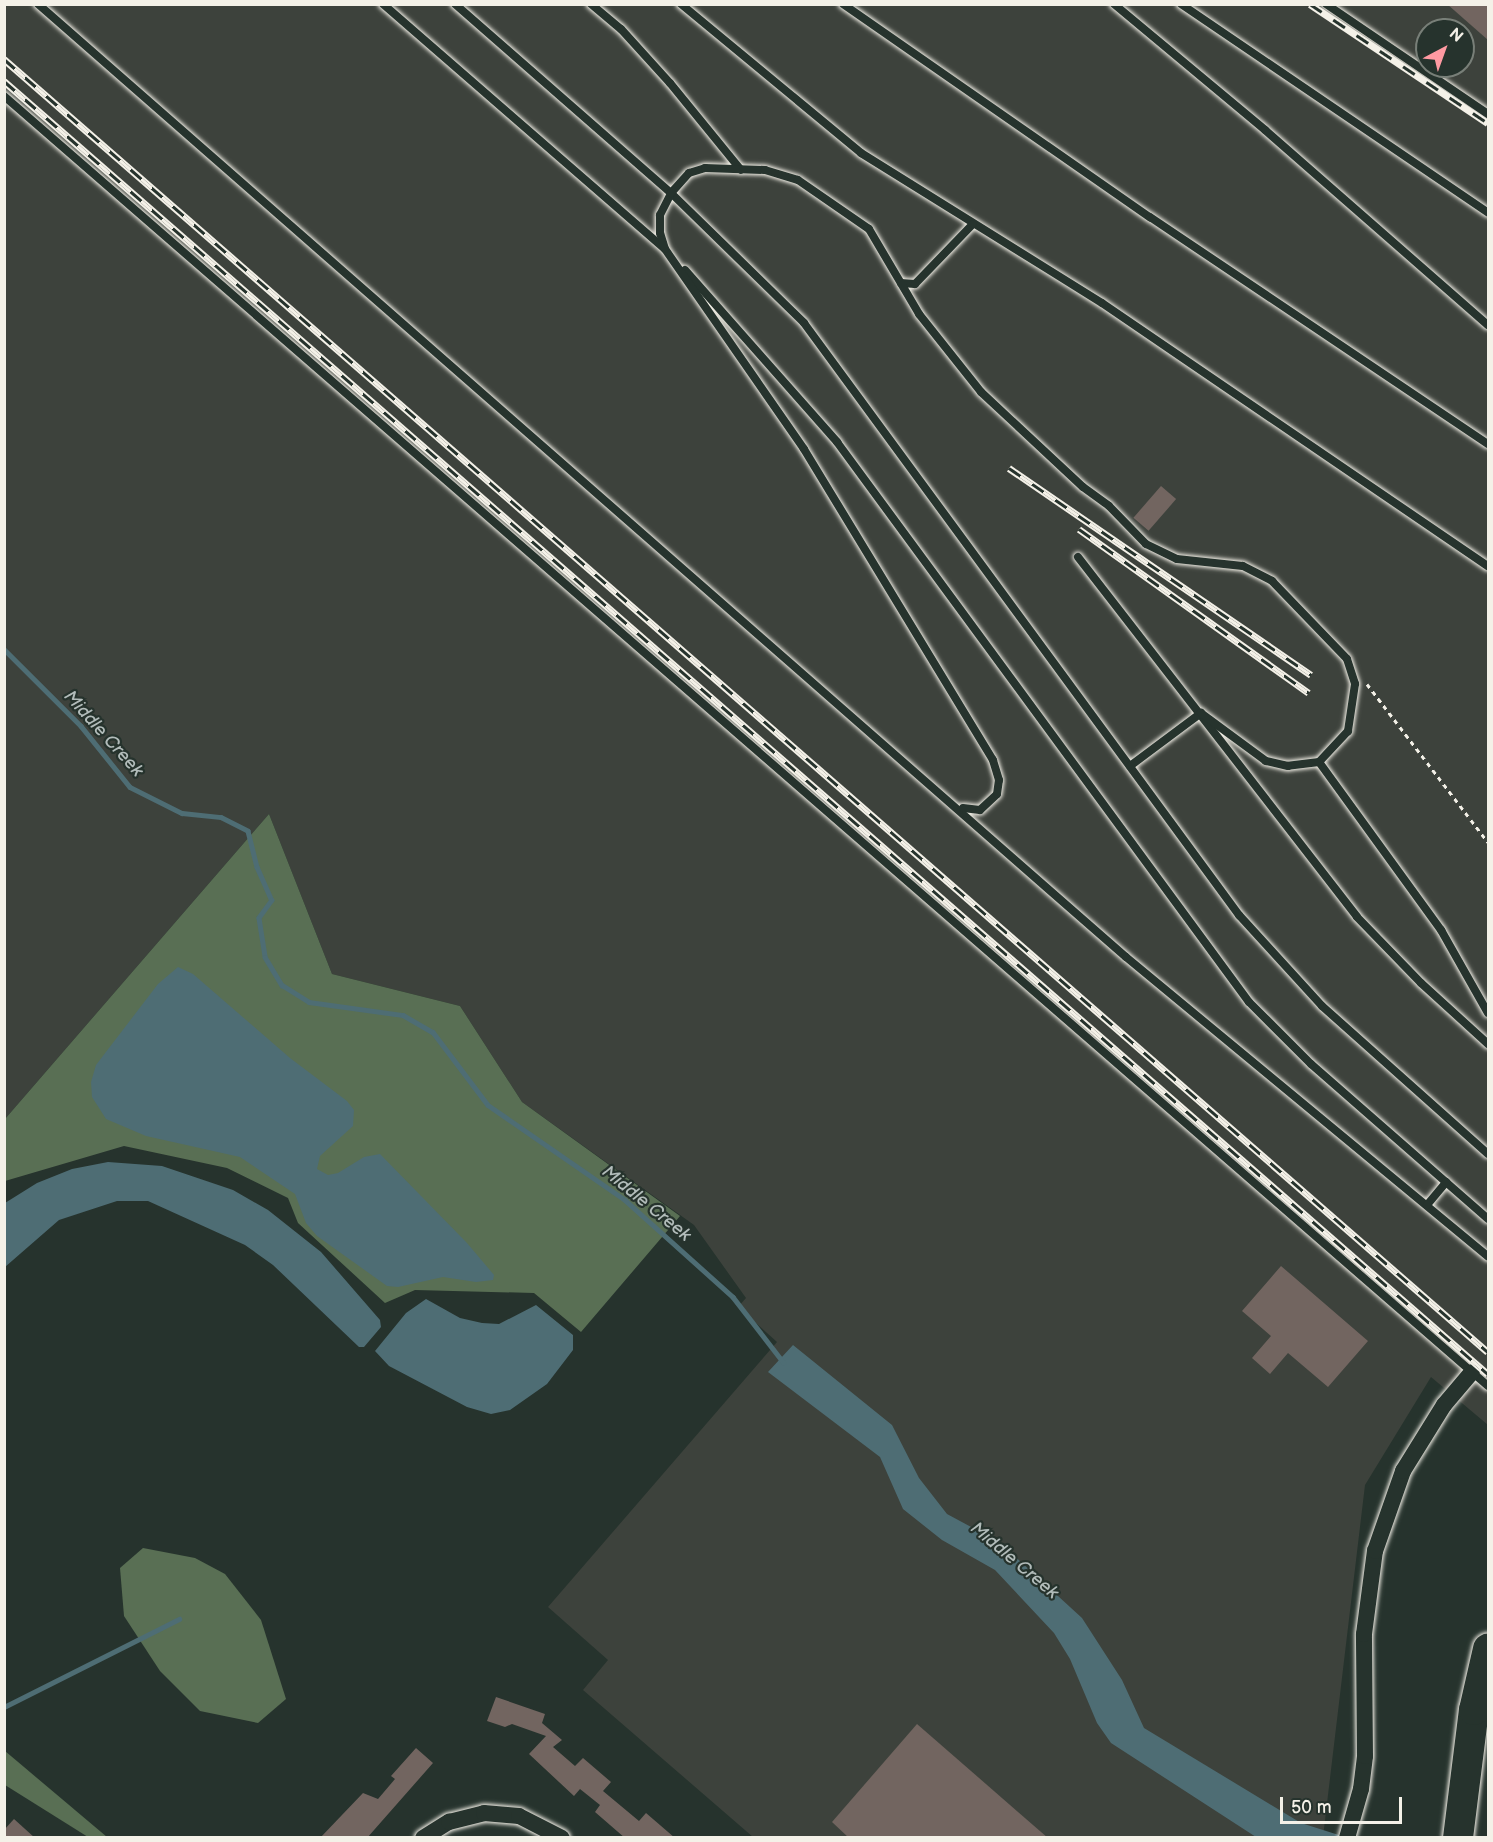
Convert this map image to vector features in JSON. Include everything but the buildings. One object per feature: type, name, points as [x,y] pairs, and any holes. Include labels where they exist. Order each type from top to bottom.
[{"type":"highway","points":[[1458,1838],[1474,1710],[1488,1649]]},
{"type":"street","points":[[1347,1838],[1354,1817],[1365,1756],[1364,1634],[1376,1551],[1403,1471],[1444,1405],[1472,1372]]},
{"type":"street","points":[[423,1838],[464,1817],[505,1814],[539,1823],[562,1838]]},
{"type":"lane","points":[[38,4],[1126,957],[1488,1256]]},
{"type":"lane","points":[[383,4],[665,249],[737,324],[837,442],[1249,1002],[1311,1064],[1488,1219]]},
{"type":"lane","points":[[454,4],[671,193],[804,324],[1239,915],[1283,966],[1322,1006],[1488,1154]]},
{"type":"lane","points":[[591,4],[621,29],[670,83],[741,170]]},
{"type":"lane","points":[[681,4],[830,130],[896,177],[1102,303],[1488,566]]},
{"type":"lane","points":[[843,4],[1150,217],[1488,444]]},
{"type":"lane","points":[[1114,4],[1265,130],[1488,325]]},
{"type":"lane","points":[[1182,4],[1488,213]]},
{"type":"lane","points":[[1326,4],[1488,114]]},
{"type":"lane","points":[[4,96],[1488,1386]]},
{"type":"lane","points":[[954,804],[971,812],[991,804],[999,780],[993,760],[804,449],[665,249],[660,233],[660,215],[671,193],[689,173],[705,168],[765,170],[798,180],[869,229],[947,354],[981,392],[1083,487],[1109,506],[1146,544],[1177,559],[1243,566],[1272,581],[1347,660],[1355,684],[1354,708],[1348,731],[1319,762],[1288,766],[1266,761],[1201,713]]},
{"type":"lane","points":[[901,283],[915,284],[973,224]]},
{"type":"lane","points":[[1078,557],[1357,917],[1421,983],[1488,1044]]},
{"type":"lane","points":[[1130,766],[1201,713]]},
{"type":"lane","points":[[1319,762],[1441,930],[1488,1013]]},
{"type":"lane","points":[[1427,1205],[1446,1182]]},
{"type":"path","points":[[1347,660],[1488,842]]},
{"type":"shaded area","points":[[5,5],[1488,5],[1488,1425],[1431,1377],[1365,1485],[1323,1837],[753,1837],[583,1690],[608,1660],[548,1607],[777,1342],[738,1307],[746,1298],[694,1225],[522,1102],[460,1006],[332,974],[269,814],[5,1119]]},
{"type":"green space","points":[[269,814],[332,974],[460,1006],[522,1102],[680,1216],[581,1332],[534,1293],[415,1290],[385,1303],[298,1223],[288,1198],[227,1168],[124,1146],[5,1181],[5,1119]]},
{"type":"green space","points":[[143,1548],[195,1558],[225,1574],[261,1620],[286,1699],[258,1723],[200,1711],[160,1671],[124,1616],[120,1568]]},
{"type":"green space","points":[[4,1751],[107,1837],[88,1837],[5,1785]]},
{"type":"water","points":[[178,967],[193,974],[290,1058],[347,1101],[354,1110],[353,1126],[320,1156],[317,1169],[328,1175],[338,1173],[364,1157],[380,1154],[467,1243],[494,1275],[493,1280],[476,1282],[443,1277],[398,1287],[387,1286],[317,1236],[306,1223],[295,1194],[240,1157],[146,1136],[106,1119],[92,1097],[91,1082],[96,1065],[158,984]]},
{"type":"water","points":[[108,1162],[162,1166],[233,1190],[268,1210],[321,1252],[380,1320],[381,1327],[364,1347],[359,1347],[273,1265],[245,1245],[148,1201],[117,1201],[59,1220],[5,1267],[5,1203],[37,1183],[72,1169]]},
{"type":"water","points":[[426,1299],[460,1318],[499,1324],[536,1305],[573,1335],[573,1350],[547,1384],[510,1410],[491,1414],[467,1407],[389,1366],[375,1351],[406,1313]]},
{"type":"water","points":[[793,1345],[892,1425],[919,1478],[947,1514],[999,1542],[1082,1618],[1122,1680],[1144,1728],[1301,1823],[1345,1837],[1256,1837],[1111,1743],[1097,1723],[1070,1659],[1054,1633],[995,1570],[942,1540],[903,1509],[880,1457],[768,1372]]},
{"type":"waterway","name":"Middle Creek","points":[[4,649],[81,726],[130,787],[182,813],[221,817],[248,831],[257,867],[272,900],[259,918],[265,957],[282,985],[309,1002],[403,1015],[433,1032],[488,1105],[625,1200],[733,1297],[784,1363]]},
{"type":"waterway","points":[[4,1707],[179,1619]]},
{"type":"railway","points":[[1310,4],[1488,123]]},
{"type":"railway","points":[[4,59],[1488,1352]]},
{"type":"railway","points":[[4,81],[1488,1374]]},
{"type":"railway","points":[[1009,468],[1311,675]]},
{"type":"railway","points":[[1079,529],[1309,693]]}]
